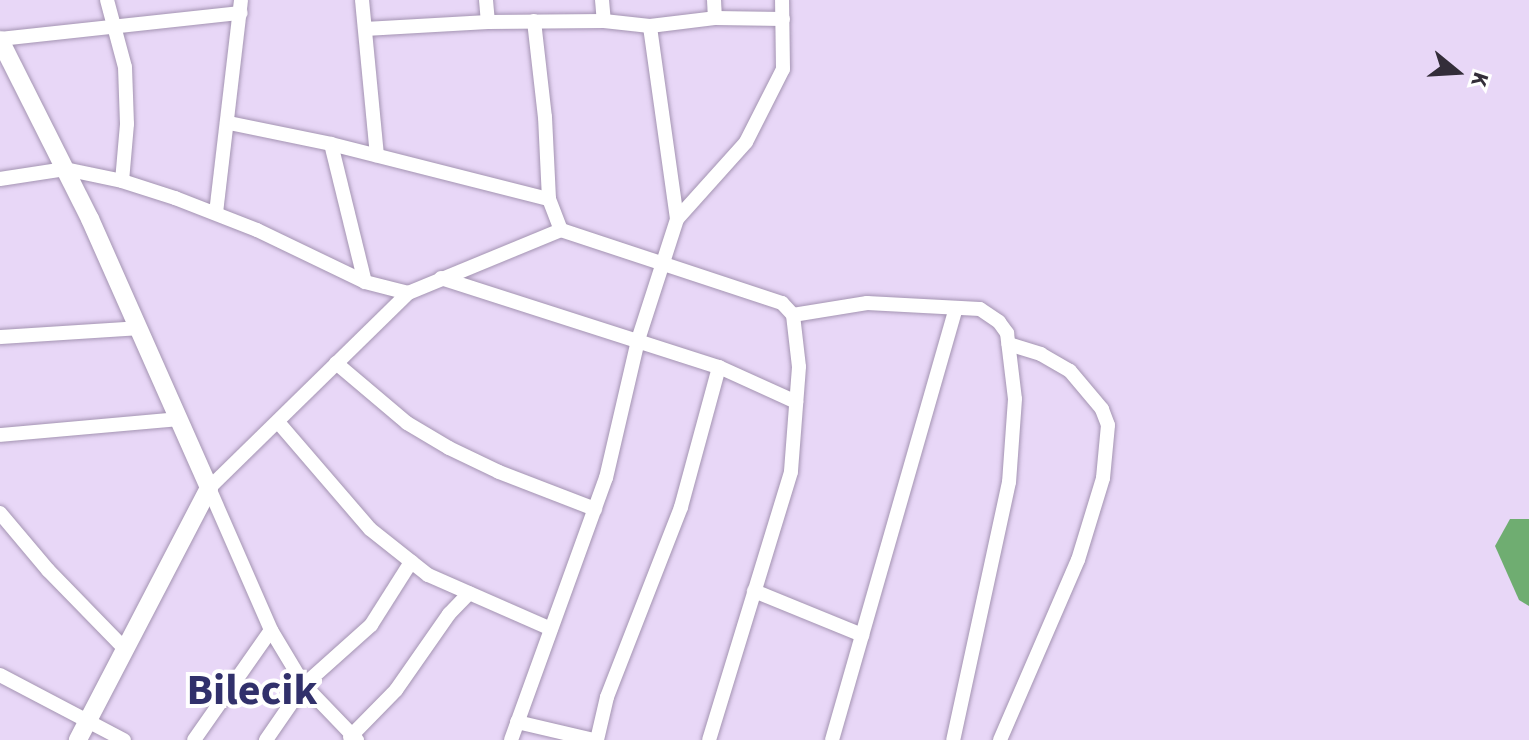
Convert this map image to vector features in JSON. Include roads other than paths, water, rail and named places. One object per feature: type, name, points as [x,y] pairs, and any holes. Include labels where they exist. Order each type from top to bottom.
[{"type":"street","points":[[107,0],[125,67],[127,124],[122,181]]},
{"type":"street","points":[[362,0],[377,155]]},
{"type":"street","points":[[486,0],[488,22]]},
{"type":"street","points":[[602,0],[604,21]]},
{"type":"street","points":[[714,0],[715,18]]},
{"type":"street","points":[[677,219],[746,142],[783,69],[782,0]]},
{"type":"street","points":[[216,213],[241,6],[0,40],[65,169],[271,630],[304,685],[353,738],[396,690],[449,614],[469,593]]},
{"type":"street","points":[[365,29],[488,22],[604,21],[650,26],[715,18],[783,19]]},
{"type":"street","points":[[534,21],[545,117],[549,199],[561,230]]},
{"type":"street","points":[[511,740],[606,478],[638,340],[677,219],[650,26]]},
{"type":"street","points":[[229,123],[331,144],[549,199]]},
{"type":"street","points":[[331,144],[365,282]]},
{"type":"street","points":[[0,179],[65,169],[122,181],[216,213],[365,282],[408,293]]},
{"type":"street","points":[[78,740],[123,647],[209,488],[408,293],[561,230],[782,303],[793,315],[799,367],[791,472],[709,740]]},
{"type":"street","points":[[441,278],[719,367],[796,402]]},
{"type":"street","points":[[793,315],[867,303],[980,309],[999,322],[1007,333],[1015,399],[1009,482],[953,740]]},
{"type":"street","points":[[832,740],[955,310]]},
{"type":"street","points":[[0,337],[138,328]]},
{"type":"street","points":[[1000,740],[1078,560],[1103,478],[1108,425],[1102,409],[1070,371],[1041,354],[1008,344]]},
{"type":"street","points":[[336,363],[407,423],[449,448],[595,509]]},
{"type":"street","points":[[517,722],[596,740],[607,697],[681,507],[719,367]]},
{"type":"street","points":[[0,435],[178,419]]},
{"type":"street","points":[[278,422],[370,529],[428,575],[551,629]]},
{"type":"street","points":[[0,513],[48,570],[123,647]]},
{"type":"street","points":[[266,740],[304,685],[371,625],[411,562]]},
{"type":"street","points":[[754,591],[862,635]]},
{"type":"street","points":[[194,740],[271,630]]},
{"type":"street","points":[[0,675],[124,740]]},
{"type":"district","name":"Bilecik","points":[[252,691]]}]
